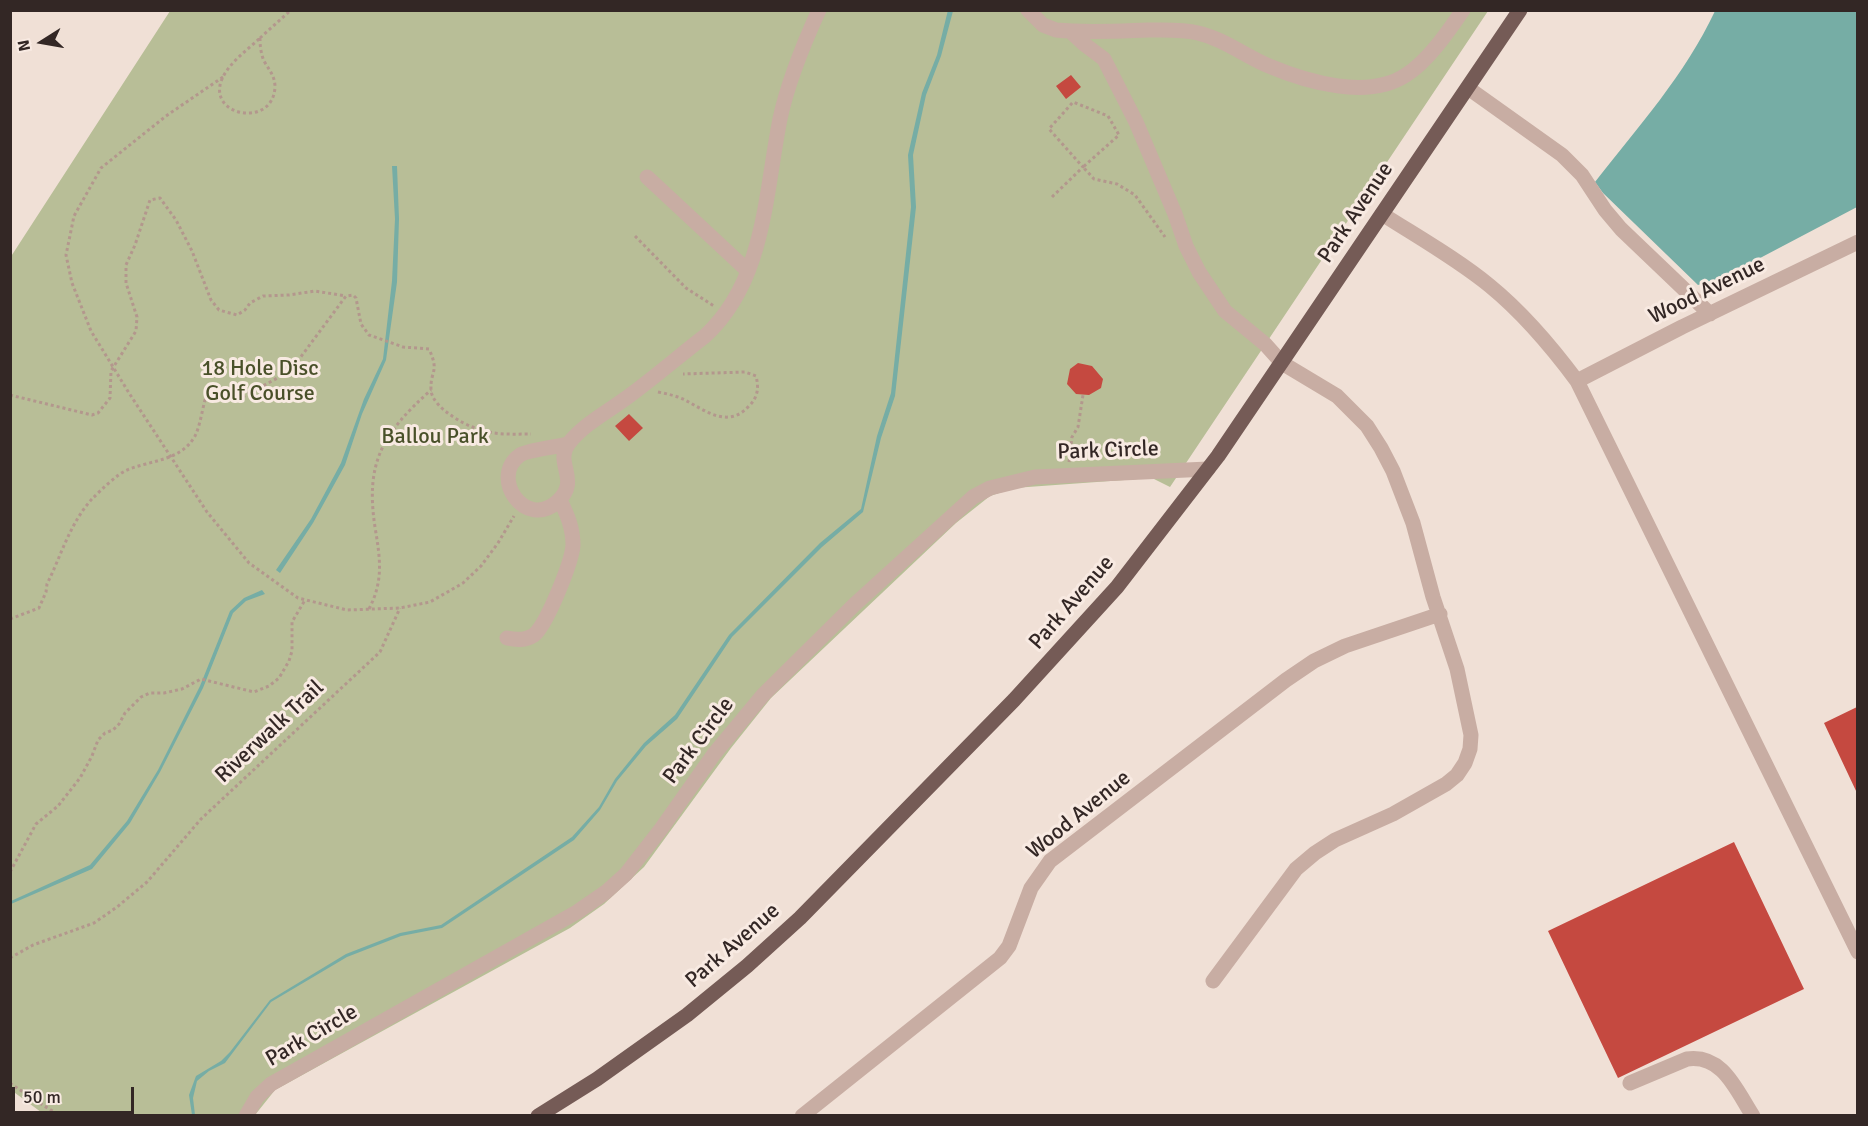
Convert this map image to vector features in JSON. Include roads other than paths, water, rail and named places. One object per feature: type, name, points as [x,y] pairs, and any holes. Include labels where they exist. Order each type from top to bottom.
[{"type":"main road","name":"Park Avenue","points":[[538,1116],[606,1073],[687,1016],[747,966],[800,918],[1062,649],[1117,587],[1208,469],[1520,10]]},
{"type":"street","points":[[568,444],[564,454],[567,488],[560,500],[544,508],[520,505],[510,491],[509,471],[513,462],[520,455],[568,444],[602,414],[705,336],[733,304],[748,272],[759,240],[780,118],[789,86],[819,10]]},
{"type":"street","points":[[1028,10],[1044,25],[1056,30],[1177,30],[1198,33],[1303,79],[1345,86],[1376,87],[1392,83],[1417,66],[1446,34],[1463,10]]},
{"type":"street","points":[[1070,31],[1104,59],[1137,122],[1186,246],[1199,272],[1226,311],[1265,344],[1282,363],[1337,396],[1367,426],[1381,447],[1413,523],[1457,669],[1471,735],[1470,749],[1465,763],[1457,775],[1446,784],[1393,814],[1335,840],[1296,869],[1213,981]]},
{"type":"street","points":[[1468,88],[1562,155],[1582,175],[1605,210],[1621,229],[1710,314]]},
{"type":"street","points":[[647,177],[748,272]]},
{"type":"street","points":[[1382,214],[1488,284],[1527,321],[1577,381],[1857,952]]},
{"type":"street","name":"Wood Avenue","points":[[1577,381],[1857,242]]},
{"type":"street","name":"Park Circle","points":[[246,1116],[257,1097],[271,1084],[577,912],[606,892],[626,874],[714,754],[763,695],[854,605],[973,497],[990,488],[1035,477],[1208,469]]},
{"type":"street","points":[[507,638],[525,639],[540,628],[570,563],[573,546],[572,529],[560,500]]},
{"type":"street","name":"Wood Avenue","points":[[802,1116],[1000,958],[1009,946],[1031,888],[1050,861],[1314,661],[1345,646],[1440,614]]},
{"type":"street","points":[[1630,1083],[1687,1059],[1710,1060],[1723,1070],[1753,1116]]},
{"type":"water","points":[[948,10],[953,11],[941,56],[926,95],[913,155],[916,207],[895,396],[881,438],[863,512],[822,547],[732,637],[677,719],[646,746],[617,781],[600,810],[574,840],[442,928],[401,936],[347,957],[271,1002],[225,1063],[209,1071],[197,1081],[193,1098],[195,1115],[192,1115],[189,1095],[196,1076],[221,1061],[230,1052],[270,1000],[346,954],[400,933],[441,925],[572,837],[599,807],[615,779],[644,743],[675,715],[729,635],[820,543],[861,509],[877,436],[891,393],[911,207],[908,155],[922,93],[937,55]]},
{"type":"water","points":[[1715,11],[1857,11],[1857,207],[1724,277],[1698,285],[1603,193],[1595,182],[1675,79]]},
{"type":"water","points":[[392,166],[397,166],[399,219],[397,282],[386,360],[362,414],[345,465],[313,523],[280,573],[276,570],[311,519],[341,463],[364,399],[383,359],[392,281],[395,219]]},
{"type":"water","points":[[262,590],[265,594],[246,601],[233,613],[203,688],[160,772],[130,823],[92,869],[11,904],[11,901],[90,865],[127,821],[158,770],[200,686],[230,611],[244,598]]},
{"type":"park label","name":"18 Hole Disc Golf Course","points":[[260,382]]},
{"type":"park label","name":"Ballou Park","points":[[435,437]]}]
